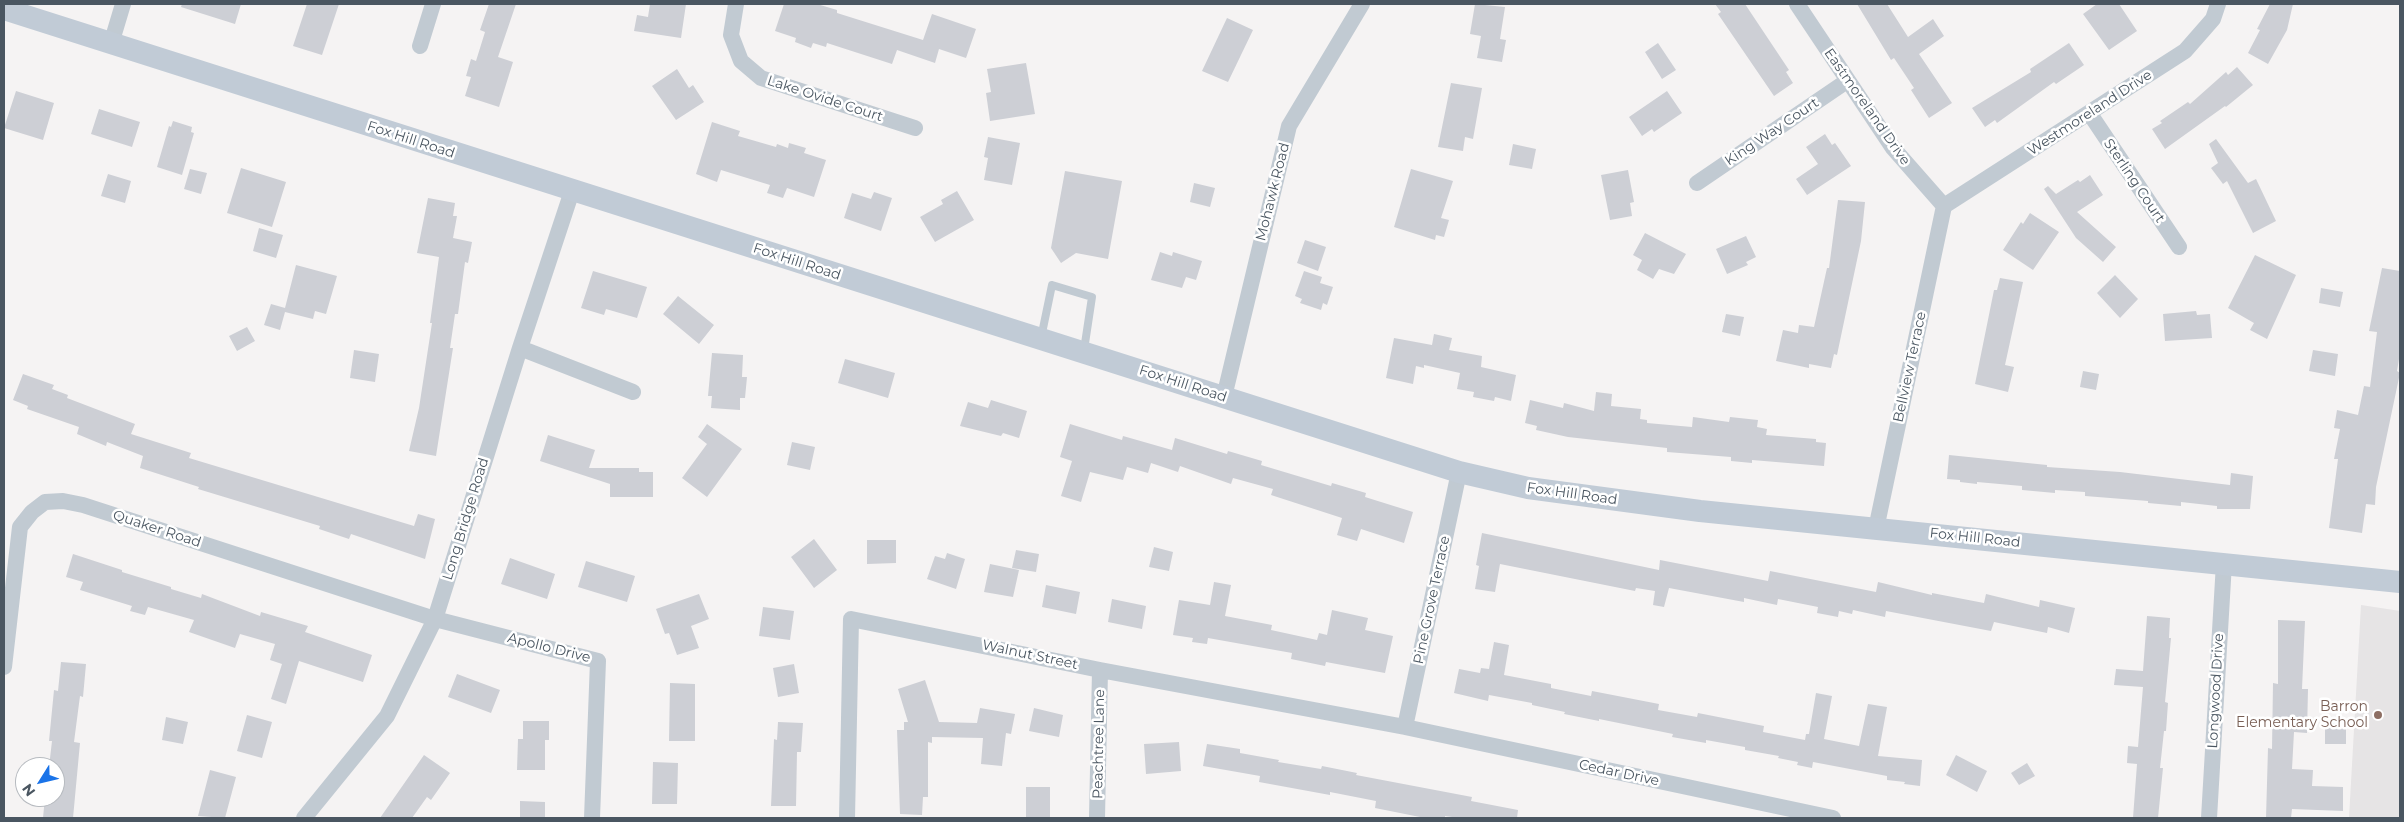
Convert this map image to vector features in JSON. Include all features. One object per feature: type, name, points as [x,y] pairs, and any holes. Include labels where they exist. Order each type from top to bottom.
[{"type":"main road","name":"Fox Hill Road","points":[[4,9],[1458,472],[1537,489],[1700,511],[2400,582]]},
{"type":"street","points":[[111,44],[123,4]]},
{"type":"street","points":[[420,46],[433,4]]},
{"type":"street","name":"Lake Ovide Court","points":[[736,4],[731,35],[741,61],[761,78],[915,128]]},
{"type":"street","name":"Mohawk Road","points":[[1224,396],[1289,126],[1362,4]]},
{"type":"street","name":"Eastmoreland Drive","points":[[1797,4],[1847,82],[1893,148],[1944,206]]},
{"type":"street","name":"Westmoreland Drive","points":[[1944,206],[2090,114],[2185,51],[2213,19],[2218,4]]},
{"type":"street","name":"King Way Court","points":[[1697,183],[1847,82]]},
{"type":"street","name":"Sterling Court","points":[[2090,114],[2179,247]]},
{"type":"street","name":"Long Bridge Road","points":[[304,818],[387,716],[435,619],[520,348],[572,191]]},
{"type":"street","name":"Bellview Terrace","points":[[1876,528],[1944,206]]},
{"type":"street","points":[[520,348],[633,392]]},
{"type":"street","name":"Pine Grove Terrace","points":[[1405,727],[1458,472]]},
{"type":"street","name":"Quaker Road","points":[[4,667],[20,527],[32,512],[45,502],[63,501],[83,505],[435,619]]},
{"type":"street","name":"Longwood Drive","points":[[2209,818],[2224,563]]},
{"type":"street","name":"Walnut Street","points":[[847,818],[850,618],[1100,670],[1405,727]]},
{"type":"street","name":"Apollo Drive","points":[[435,619],[598,661],[592,818]]},
{"type":"street","name":"Peachtree Lane","points":[[1097,818],[1100,670]]},
{"type":"street","name":"Cedar Drive","points":[[1405,727],[1832,818]]},
{"type":"lane","points":[[1040,339],[1052,284],[1092,297],[1083,352]]},
{"type":"shaded area","name":"Barron Elementary School","points":[[2361,605],[2400,611],[2400,818],[2349,818]]},
{"type":"building","points":[[182,4],[241,4],[235,24],[181,7]]},
{"type":"building","points":[[307,4],[339,4],[322,55],[293,46]]},
{"type":"building","points":[[489,4],[516,4],[498,57],[513,62],[499,107],[465,96],[471,77],[466,76],[471,59],[476,61],[485,32],[480,30]]},
{"type":"building","points":[[650,4],[686,4],[681,38],[634,31],[637,15],[648,17]]},
{"type":"building","points":[[784,4],[817,4],[837,10],[837,13],[923,40],[932,14],[976,29],[966,58],[939,49],[935,63],[897,50],[892,64],[827,43],[826,47],[813,43],[811,48],[795,42],[796,38],[775,31]]},
{"type":"building","points":[[1475,4],[1505,7],[1500,39],[1506,40],[1502,62],[1477,58],[1481,36],[1470,34]]},
{"type":"building","points":[[1715,4],[1745,4],[1789,70],[1786,72],[1793,83],[1774,96],[1718,14],[1721,12]]},
{"type":"building","points":[[1857,4],[1887,4],[1908,37],[1933,19],[1944,36],[1919,54],[1952,103],[1929,118],[1911,90],[1914,88],[1894,58],[1891,60]]},
{"type":"building","points":[[2097,4],[2119,4],[2137,31],[2109,50],[2083,14]]},
{"type":"building","points":[[2270,4],[2293,4],[2287,30],[2268,64],[2248,53],[2260,30],[2257,29]]},
{"type":"building","points":[[1227,18],[1253,30],[1228,82],[1202,71]]},
{"type":"building","points":[[1658,43],[1676,70],[1662,79],[1645,52]]},
{"type":"building","points":[[2069,43],[2084,65],[2056,84],[2054,82],[1997,123],[1995,120],[1985,127],[1972,108],[2031,72],[2030,69]]},
{"type":"building","points":[[1026,63],[1035,114],[990,121],[986,93],[991,92],[987,69]]},
{"type":"building","points":[[2237,67],[2253,85],[2226,107],[2165,149],[2152,129],[2162,123],[2160,121],[2188,102],[2190,104],[2226,72],[2228,75]]},
{"type":"building","points":[[677,69],[689,88],[693,85],[704,102],[676,120],[652,86]]},
{"type":"building","points":[[1451,83],[1482,88],[1473,139],[1465,137],[1463,151],[1438,147]]},
{"type":"building","points":[[16,91],[54,103],[43,140],[4,128]]},
{"type":"building","points":[[1667,91],[1682,113],[1654,132],[1652,129],[1642,136],[1629,117]]},
{"type":"building","points":[[99,109],[140,122],[132,147],[91,134]]},
{"type":"building","points":[[173,121],[192,127],[191,132],[194,133],[182,175],[157,167],[169,126],[171,127]]},
{"type":"building","points":[[712,122],[740,131],[738,136],[776,147],[777,144],[788,148],[789,143],[806,148],[804,153],[826,160],[814,197],[787,188],[783,198],[767,193],[770,185],[721,170],[717,182],[696,174]]},
{"type":"building","points":[[1825,134],[1832,145],[1835,143],[1851,166],[1807,195],[1796,179],[1818,164],[1806,147]]},
{"type":"building","points":[[988,137],[1020,143],[1012,185],[984,180],[988,158],[984,157]]},
{"type":"building","points":[[2216,139],[2248,183],[2256,179],[2276,221],[2253,233],[2227,181],[2223,184],[2211,168],[2218,163],[2209,144]]},
{"type":"building","points":[[1513,144],[1536,149],[1532,169],[1509,165]]},
{"type":"building","points":[[241,168],[286,182],[272,227],[227,213]]},
{"type":"building","points":[[190,169],[207,173],[201,194],[184,189]]},
{"type":"building","points":[[1411,169],[1453,181],[1441,218],[1449,220],[1444,237],[1436,235],[1435,240],[1394,227]]},
{"type":"building","points":[[1628,170],[1634,202],[1630,203],[1632,216],[1610,220],[1601,175]]},
{"type":"building","points":[[1065,171],[1122,181],[1108,259],[1076,253],[1061,263],[1051,248]]},
{"type":"building","points":[[108,174],[131,181],[125,203],[101,196]]},
{"type":"building","points":[[2090,175],[2103,195],[2077,212],[2116,247],[2103,262],[2076,238],[2044,189],[2048,186],[2056,194]]},
{"type":"building","points":[[1194,183],[1215,188],[1210,207],[1190,202]]},
{"type":"building","points":[[957,191],[974,220],[935,242],[920,217],[943,204],[941,200]]},
{"type":"building","points":[[874,192],[892,198],[881,231],[844,218],[852,193],[871,199]]},
{"type":"building","points":[[428,198],[455,203],[453,216],[457,216],[453,238],[472,242],[468,263],[465,262],[458,314],[455,314],[450,348],[453,348],[436,456],[409,451],[419,408],[432,323],[430,323],[439,257],[417,253]]},
{"type":"building","points":[[1838,200],[1865,202],[1861,241],[1837,355],[1834,354],[1831,368],[1809,364],[1809,368],[1776,361],[1783,330],[1798,333],[1799,325],[1814,327],[1827,268],[1829,268]]},
{"type":"building","points":[[2030,213],[2059,232],[2033,270],[2003,250],[2021,222],[2023,224]]},
{"type":"building","points":[[259,228],[283,235],[276,258],[253,251]]},
{"type":"building","points":[[1645,233],[1686,254],[1674,274],[1659,269],[1653,279],[1637,270],[1642,260],[1633,255]]},
{"type":"building","points":[[1746,236],[1756,257],[1746,262],[1748,265],[1727,274],[1716,249]]},
{"type":"building","points":[[1305,240],[1326,247],[1318,271],[1297,263]]},
{"type":"building","points":[[1160,252],[1172,256],[1173,252],[1202,261],[1196,280],[1186,277],[1182,288],[1151,280]]},
{"type":"building","points":[[2255,255],[2296,275],[2267,339],[2250,330],[2254,323],[2228,308]]},
{"type":"building","points":[[296,265],[337,276],[326,314],[315,311],[313,319],[285,312],[280,330],[264,325],[271,304],[285,308]]},
{"type":"building","points":[[2382,268],[2400,271],[2400,353],[2397,371],[2400,373],[2376,487],[2375,505],[2366,504],[2362,533],[2329,528],[2338,459],[2334,459],[2340,429],[2334,428],[2337,410],[2358,415],[2364,386],[2370,387],[2377,332],[2369,331]]},
{"type":"building","points":[[593,271],[647,287],[637,318],[606,309],[604,315],[581,308]]},
{"type":"building","points":[[1304,271],[1322,277],[1320,283],[1333,287],[1327,305],[1323,303],[1321,310],[1300,303],[1302,299],[1295,296]]},
{"type":"building","points":[[2115,275],[2138,299],[2120,318],[2097,293]]},
{"type":"building","points":[[2000,278],[2023,282],[2005,365],[2014,367],[2008,392],[1975,384],[1994,290],[1997,290]]},
{"type":"building","points":[[2321,288],[2343,292],[2340,307],[2319,303]]},
{"type":"building","points":[[678,296],[714,325],[699,344],[663,314]]},
{"type":"building","points":[[2196,311],[2197,315],[2210,314],[2212,338],[2165,341],[2163,314]]},
{"type":"building","points":[[1726,314],[1744,317],[1740,336],[1722,332]]},
{"type":"building","points":[[247,327],[255,341],[237,351],[229,336]]},
{"type":"building","points":[[1434,334],[1452,338],[1449,350],[1482,356],[1481,367],[1516,375],[1511,401],[1495,397],[1494,401],[1473,397],[1474,392],[1457,389],[1460,373],[1424,365],[1424,368],[1416,366],[1413,384],[1386,378],[1394,338],[1432,345]]},
{"type":"building","points":[[354,350],[379,354],[375,382],[350,378]]},
{"type":"building","points":[[2313,350],[2338,354],[2335,376],[2309,371]]},
{"type":"building","points":[[712,353],[743,355],[742,377],[747,377],[745,398],[740,398],[740,410],[711,408],[712,396],[708,396]]},
{"type":"building","points":[[845,359],[895,373],[888,398],[838,383]]},
{"type":"building","points":[[2083,371],[2099,374],[2096,390],[2080,387]]},
{"type":"building","points":[[23,374],[54,385],[52,389],[68,395],[67,398],[135,424],[131,434],[191,453],[189,458],[414,526],[418,514],[435,519],[425,559],[351,534],[349,539],[319,529],[320,526],[198,489],[199,487],[140,468],[143,456],[107,442],[106,446],[77,434],[79,427],[27,409],[28,406],[13,400]]},
{"type":"building","points":[[1596,392],[1612,394],[1611,406],[1641,409],[1640,419],[1647,420],[1647,423],[1692,427],[1693,417],[1729,422],[1730,417],[1758,420],[1757,427],[1767,429],[1766,435],[1816,439],[1816,442],[1826,443],[1824,466],[1752,460],[1752,463],[1731,461],[1731,457],[1667,452],[1667,448],[1568,437],[1536,430],[1537,426],[1525,423],[1530,400],[1563,408],[1564,403],[1594,411]]},
{"type":"building","points":[[991,400],[1027,411],[1019,438],[1003,433],[1001,436],[960,426],[968,402],[988,408]]},
{"type":"building","points":[[707,424],[742,449],[707,497],[682,478],[707,444],[698,437]]},
{"type":"building","points":[[1070,424],[1122,440],[1123,436],[1172,450],[1175,438],[1227,454],[1228,451],[1262,461],[1261,465],[1331,486],[1332,483],[1366,493],[1365,497],[1413,512],[1404,543],[1361,529],[1357,541],[1337,535],[1342,518],[1271,495],[1273,489],[1233,478],[1231,484],[1180,466],[1178,472],[1151,463],[1148,473],[1127,467],[1123,480],[1090,472],[1081,502],[1061,496],[1072,461],[1060,457]]},
{"type":"building","points":[[548,435],[595,450],[589,468],[639,468],[639,472],[653,472],[653,497],[610,497],[610,484],[540,461]]},
{"type":"building","points":[[792,442],[815,447],[810,470],[787,465]]},
{"type":"building","points":[[1949,455],[2047,465],[2047,467],[2120,472],[2230,485],[2231,473],[2253,476],[2250,509],[2217,509],[2217,506],[2181,502],[2181,506],[2148,503],[2148,501],[2085,496],[2085,492],[2055,490],[2055,493],[2022,490],[2022,486],[1960,482],[1960,480],[1947,479]]},
{"type":"building","points":[[1482,533],[1659,570],[1660,560],[1768,581],[1770,571],[1876,592],[1878,582],[1932,595],[1932,593],[1984,603],[1986,594],[2039,607],[2040,600],[2075,608],[2069,633],[2048,627],[2047,633],[1994,622],[1991,631],[1886,611],[1885,617],[1853,610],[1852,614],[1839,611],[1838,617],[1817,613],[1818,607],[1778,599],[1777,605],[1744,598],[1744,602],[1669,588],[1664,607],[1653,605],[1655,591],[1636,588],[1635,591],[1500,564],[1495,592],[1475,589],[1479,566],[1476,565]]},
{"type":"building","points":[[814,539],[837,570],[814,588],[791,557]]},
{"type":"building","points":[[867,540],[896,540],[896,563],[867,564]]},
{"type":"building","points":[[1154,547],[1173,552],[1169,571],[1149,567]]},
{"type":"building","points":[[1016,550],[1039,554],[1036,572],[1012,568]]},
{"type":"building","points":[[947,553],[965,559],[956,589],[927,579],[935,556],[945,559]]},
{"type":"building","points":[[73,554],[171,587],[171,589],[201,598],[202,594],[260,616],[261,612],[308,626],[305,632],[372,655],[363,682],[299,661],[286,704],[271,699],[282,664],[270,660],[275,644],[240,634],[235,648],[189,632],[194,620],[148,607],[145,615],[130,611],[132,606],[80,590],[83,582],[66,577]]},
{"type":"building","points":[[510,558],[555,574],[547,599],[501,584]]},
{"type":"building","points":[[586,561],[635,576],[627,602],[578,587]]},
{"type":"building","points":[[990,564],[1019,570],[1013,597],[984,592]]},
{"type":"building","points":[[1214,582],[1231,585],[1225,616],[1272,625],[1271,630],[1317,640],[1319,633],[1327,635],[1332,610],[1368,618],[1365,630],[1393,636],[1385,673],[1326,662],[1325,666],[1291,659],[1292,653],[1208,638],[1207,644],[1192,642],[1193,638],[1173,635],[1179,600],[1210,605]]},
{"type":"building","points":[[1046,585],[1080,592],[1076,614],[1042,607]]},
{"type":"building","points":[[699,594],[709,619],[691,626],[699,648],[677,655],[669,633],[665,634],[656,609]]},
{"type":"building","points":[[1112,599],[1146,606],[1142,629],[1108,622]]},
{"type":"building","points":[[763,607],[794,611],[790,640],[759,636]]},
{"type":"building","points":[[2147,616],[2170,618],[2169,638],[2171,638],[2165,702],[2168,703],[2160,768],[2163,768],[2158,818],[2133,818],[2137,764],[2127,763],[2128,746],[2138,747],[2143,687],[2114,685],[2116,669],[2143,671]]},
{"type":"building","points":[[2278,620],[2305,621],[2302,689],[2308,689],[2307,733],[2294,732],[2292,769],[2313,770],[2312,786],[2343,787],[2343,811],[2292,809],[2291,818],[2266,818],[2268,748],[2272,749],[2273,683],[2278,684]]},
{"type":"building","points":[[1494,642],[1509,645],[1504,675],[1551,684],[1551,688],[1591,696],[1592,691],[1659,704],[1658,710],[1697,717],[1698,713],[1764,726],[1763,732],[1805,740],[1806,734],[1809,734],[1816,693],[1832,696],[1824,739],[1859,746],[1868,704],[1887,707],[1878,756],[1922,760],[1920,786],[1887,780],[1887,776],[1813,762],[1812,768],[1797,765],[1798,762],[1778,758],[1779,756],[1745,750],[1745,747],[1706,740],[1706,743],[1672,737],[1673,734],[1564,714],[1565,712],[1532,705],[1532,703],[1489,695],[1488,701],[1454,693],[1459,669],[1480,673],[1481,668],[1489,669]]},
{"type":"building","points":[[61,662],[86,664],[83,697],[80,696],[74,742],[80,743],[73,818],[43,818],[44,807],[65,807],[65,757],[50,757],[52,741],[49,741],[54,690],[58,691]]},
{"type":"building","points":[[794,664],[799,693],[778,697],[773,668]]},
{"type":"building","points":[[457,674],[500,690],[491,713],[448,697]]},
{"type":"building","points":[[925,680],[939,722],[977,723],[980,708],[1015,714],[1011,734],[1006,733],[1002,766],[981,764],[983,738],[932,737],[932,743],[928,742],[928,797],[923,797],[922,815],[900,814],[897,730],[904,730],[904,722],[908,722],[898,689]]},
{"type":"building","points":[[670,683],[695,684],[695,741],[669,741]]},
{"type":"building","points":[[1034,708],[1063,715],[1059,737],[1029,731]]},
{"type":"building","points":[[247,715],[272,722],[262,758],[237,751]]},
{"type":"building","points":[[166,717],[188,722],[183,744],[162,740]]},
{"type":"building","points":[[523,721],[549,721],[549,740],[545,740],[545,770],[517,770],[518,739],[523,739]]},
{"type":"building","points":[[778,722],[803,723],[801,752],[797,752],[796,806],[771,806],[774,739],[777,740]]},
{"type":"building","points":[[2325,723],[2346,723],[2346,744],[2325,744]]},
{"type":"building","points":[[1179,742],[1181,771],[1146,774],[1144,744]]},
{"type":"building","points":[[1207,744],[1240,749],[1240,753],[1279,760],[1278,762],[1321,769],[1322,766],[1357,773],[1356,775],[1472,797],[1471,801],[1518,810],[1517,818],[1459,818],[1445,816],[1445,818],[1425,818],[1375,808],[1376,801],[1330,792],[1330,795],[1259,782],[1260,776],[1203,766]]},
{"type":"building","points":[[424,755],[450,773],[431,800],[427,797],[412,818],[380,818]]},
{"type":"building","points":[[1956,755],[1987,771],[1977,792],[1946,775]]},
{"type":"building","points":[[653,762],[678,763],[677,804],[652,804]]},
{"type":"building","points":[[2027,763],[2035,776],[2019,785],[2011,773]]},
{"type":"building","points":[[210,770],[236,777],[225,818],[198,816]]},
{"type":"building","points":[[1026,787],[1050,787],[1050,818],[1026,817]]},
{"type":"building","points":[[520,801],[545,802],[545,818],[520,818]]},
{"type":"place","name":"Barron Elementary School","points":[[2378,715]]}]
